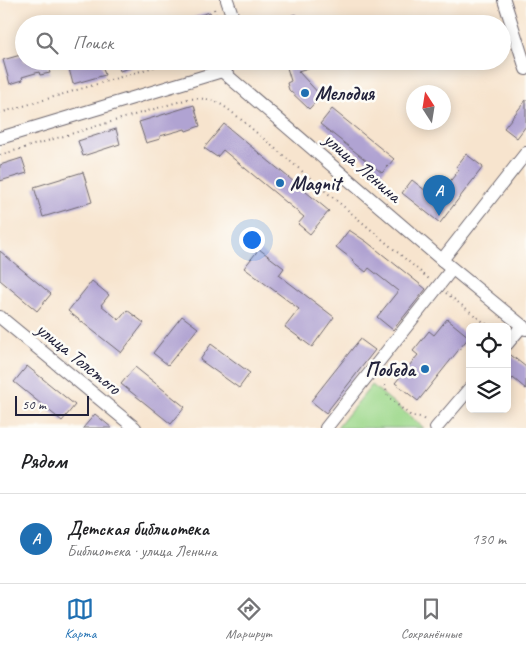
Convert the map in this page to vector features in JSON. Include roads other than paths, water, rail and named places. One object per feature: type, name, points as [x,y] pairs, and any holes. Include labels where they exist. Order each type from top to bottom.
[{"type":"street","points":[[227,0],[232,15]]},
{"type":"street","points":[[504,0],[509,15]]},
{"type":"street","points":[[511,22],[526,69]]},
{"type":"street","points":[[0,138],[222,71]]},
{"type":"street","name":"улица Ленина","points":[[222,71],[452,269],[524,328]]},
{"type":"street","points":[[442,260],[526,153]]},
{"type":"street","points":[[326,428],[452,269]]},
{"type":"street","name":"улица Толстого","points":[[0,317],[135,428]]},
{"type":"street","points":[[511,340],[524,328]]},
{"type":"street","points":[[436,428],[466,393]]},
{"type":"place","name":"Мелодия","points":[[305,93]]},
{"type":"place","name":"Magnit","points":[[280,183]]},
{"type":"place","name":"Детская библиотека","points":[[439,216]]},
{"type":"place","name":"Победа","points":[[425,369]]}]
